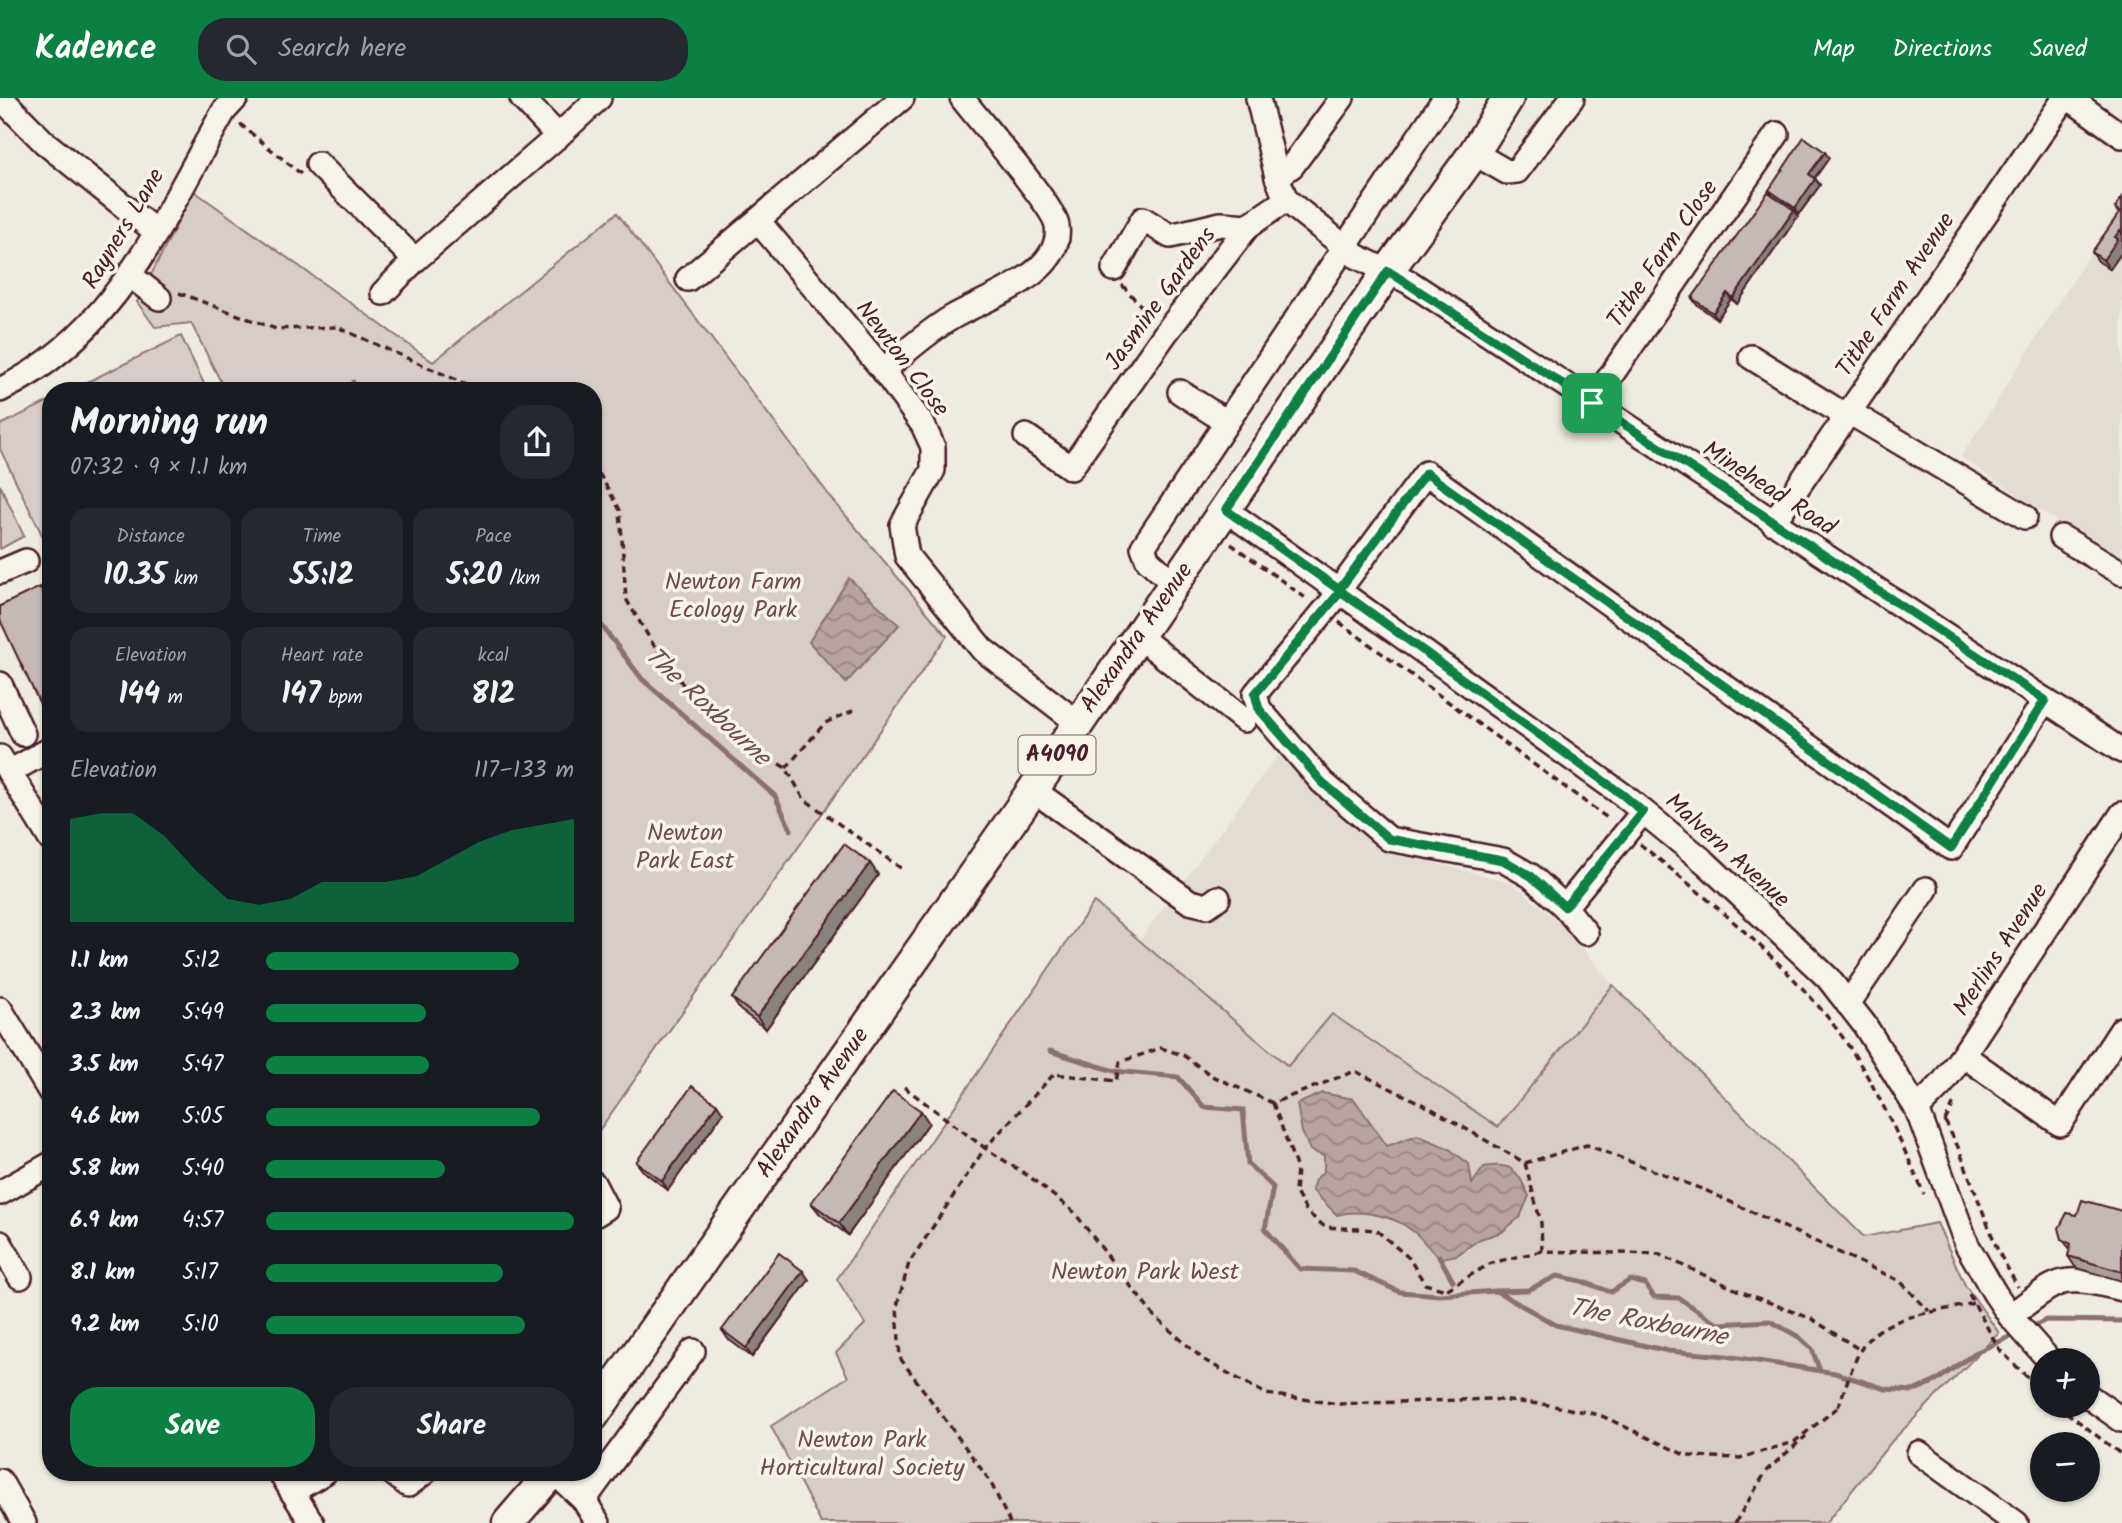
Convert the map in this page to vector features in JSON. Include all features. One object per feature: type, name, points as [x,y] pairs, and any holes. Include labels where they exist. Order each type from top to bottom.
[{"type":"main road","name":"Alexandra Avenue","points":[[602,1403],[1033,790],[1388,271],[1474,153],[1508,98]]},
{"type":"main road","points":[[508,1523],[545,1481]]},
{"type":"street","points":[[522,98],[558,136]]},
{"type":"street","points":[[383,293],[415,260],[599,98]]},
{"type":"street","points":[[688,279],[759,222],[902,98]]},
{"type":"street","points":[[883,370],[949,319],[1038,271],[1054,253],[1058,226],[1045,201],[962,98]]},
{"type":"street","points":[[1258,98],[1277,177],[1286,200]]},
{"type":"street","points":[[1277,177],[1292,166],[1342,98]]},
{"type":"street","points":[[1174,584],[1148,560],[1143,547],[1225,421],[1445,98]]},
{"type":"street","points":[[1474,153],[1507,172],[1517,171],[1572,98]]},
{"type":"street","points":[[2067,98],[2122,136]]},
{"type":"street","name":"Tithe Farm Avenue","points":[[1773,523],[2067,98]]},
{"type":"street","name":"Rayners Lane","points":[[0,390],[48,361],[76,340],[105,311],[131,276],[230,104]]},
{"type":"street","points":[[5,114],[44,142],[155,232]]},
{"type":"street","name":"Tithe Farm Close","points":[[1592,403],[1777,134]]},
{"type":"street","points":[[317,164],[415,260]]},
{"type":"street","name":"Minehead Road","points":[[1286,200],[1356,256],[1388,271],[2122,751]]},
{"type":"street","name":"Jasmine Gardens","points":[[1026,436],[1071,468],[1165,334],[1248,226],[1286,200]]},
{"type":"street","points":[[1114,269],[1143,219],[1170,236],[1220,224],[1248,226]]},
{"type":"street","name":"Newton Close","points":[[759,222],[883,370],[923,425],[933,447],[933,470],[902,525],[907,556],[982,649],[1078,723]]},
{"type":"street","points":[[131,276],[167,295]]},
{"type":"street","points":[[1751,357],[2025,517]]},
{"type":"street","points":[[1180,392],[1225,421]]},
{"type":"street","points":[[1587,933],[1565,907],[1531,876],[1503,860],[1389,839],[1322,782],[1259,709],[1255,694],[1324,612],[1426,473],[1951,848],[2045,700]]},
{"type":"street","name":"Malvern Avenue","points":[[1226,510],[1643,812],[1706,863],[1828,978],[1917,1108],[1967,1245],[1993,1291],[2037,1348]]},
{"type":"street","points":[[2060,537],[2122,573]]},
{"type":"street","points":[[0,572],[26,561]]},
{"type":"street","points":[[1137,635],[1244,720]]},
{"type":"street","points":[[0,684],[23,734]]},
{"type":"street","points":[[42,752],[4,764],[42,825]]},
{"type":"street","points":[[1033,790],[1190,902],[1207,906],[1218,898]]},
{"type":"street","points":[[1565,907],[1643,812]]},
{"type":"street","name":"Merlins Avenue","points":[[1917,1108],[1942,1084],[1963,1055],[2122,814]]},
{"type":"street","points":[[1848,1004],[1926,889]]},
{"type":"street","points":[[0,1009],[42,1078]]},
{"type":"street","points":[[1963,1055],[2060,1124],[2122,1029]]},
{"type":"street","points":[[0,1193],[42,1169]]},
{"type":"street","points":[[0,1243],[20,1277]]},
{"type":"street","points":[[2010,1316],[2050,1284],[2071,1279],[2122,1289]]},
{"type":"street","points":[[560,1481],[586,1513],[693,1351]]},
{"type":"street","points":[[2100,1404],[2122,1420]]},
{"type":"street","points":[[1919,1453],[2016,1523]]},
{"type":"street","points":[[0,1481],[24,1523]]},
{"type":"street","points":[[285,1481],[312,1523]]},
{"type":"street","points":[[292,1492],[310,1481]]},
{"type":"path","points":[[230,104],[300,175],[317,164]]},
{"type":"path","points":[[1114,269],[1116,280],[1130,291],[1165,334]]},
{"type":"path","points":[[167,295],[276,329],[337,327],[461,382]]},
{"type":"path","points":[[602,479],[620,510],[626,599],[653,644],[699,706],[754,748],[786,768],[804,799],[902,869]]},
{"type":"path","points":[[1229,544],[1626,833],[1736,927],[1805,992],[1848,1045],[1882,1100],[1928,1202]]},
{"type":"path","points":[[786,768],[825,723],[856,709]]},
{"type":"path","points":[[1010,1523],[990,1480],[901,1358],[897,1306],[909,1263],[985,1148],[1054,1074],[1116,1081],[1120,1062],[1161,1048],[1183,1055],[1212,1076],[1273,1103],[1355,1070],[1430,1108],[1525,1163],[1541,1223],[1542,1251]]},
{"type":"path","points":[[904,1087],[985,1148],[1030,1177],[1074,1212],[1153,1315],[1204,1360],[1266,1394],[1339,1404],[1490,1399],[1549,1405],[1600,1415],[1686,1456],[1740,1458],[1794,1442],[1837,1408]]},
{"type":"path","points":[[1273,1103],[1297,1169],[1295,1191],[1307,1212],[1325,1227],[1376,1230],[1409,1258],[1425,1284],[1446,1290],[1491,1263],[1528,1252],[1658,1254],[1737,1290],[1812,1319],[1860,1350]]},
{"type":"path","points":[[1525,1163],[1587,1145],[1707,1191],[1900,1281],[1929,1311]]},
{"type":"path","points":[[1965,1285],[1993,1291]]},
{"type":"path","points":[[1735,1523],[1767,1470],[1837,1408],[1860,1350],[1878,1329],[1993,1291]]},
{"type":"path","points":[[1993,1291],[1990,1332],[1999,1349],[2030,1380]]},
{"type":"path","points":[[2074,1418],[2122,1455]]},
{"type":"shaded area","points":[[2122,203],[2122,565],[1961,457]]},
{"type":"shaded area","points":[[1282,749],[1430,862],[1511,882],[1568,930],[1613,985],[1498,1127],[1332,1014],[1288,1066],[1140,939]]},
{"type":"green space","name":"Newton Farm Ecology Park","points":[[194,191],[433,362],[617,213],[832,499],[947,636],[602,1126],[602,382],[221,382],[191,323],[155,327],[137,302]]},
{"type":"green space","points":[[181,336],[203,382],[87,382]]},
{"type":"green space","points":[[42,404],[42,535],[0,449],[0,425]]},
{"type":"green space","points":[[0,485],[24,536],[0,549]]},
{"type":"green space","name":"Newton Park West","points":[[1094,902],[1288,1066],[1332,1014],[1498,1127],[1613,985],[1864,1237],[1937,1223],[1965,1285],[1999,1333],[1892,1441],[1826,1523],[821,1523],[771,1426],[848,1377],[836,1353],[865,1324],[837,1279]]},
{"type":"water","points":[[849,578],[899,625],[846,683],[809,642]]},
{"type":"water","points":[[1322,1093],[1354,1099],[1387,1146],[1417,1135],[1448,1148],[1469,1164],[1472,1184],[1484,1167],[1502,1166],[1513,1170],[1529,1196],[1520,1217],[1502,1232],[1480,1239],[1457,1255],[1442,1258],[1413,1231],[1396,1221],[1366,1213],[1337,1215],[1312,1190],[1315,1180],[1324,1171],[1324,1156],[1310,1150],[1302,1132],[1297,1104]]},
{"type":"building","points":[[1804,137],[1825,152],[1809,174],[1815,179],[1795,208],[1769,190]]},
{"type":"building","points":[[1768,192],[1794,210],[1733,298],[1727,293],[1713,313],[1692,298]]},
{"type":"building","points":[[2122,198],[2122,232],[2120,230],[2115,237],[2118,239],[2103,260],[2092,252],[2120,212],[2115,208]]},
{"type":"building","points":[[40,587],[42,591],[40,704],[0,620],[0,606]]},
{"type":"building","points":[[844,844],[870,863],[757,1017],[732,998]]},
{"type":"building","points":[[692,1086],[717,1104],[662,1181],[636,1162]]},
{"type":"building","points":[[893,1091],[921,1111],[839,1223],[811,1203]]},
{"type":"building","points":[[2082,1200],[2122,1211],[2122,1272],[2068,1256],[2071,1244],[2062,1239],[2059,1228],[2067,1213],[2077,1215]]},
{"type":"building","points":[[779,1253],[803,1271],[746,1348],[722,1330]]},
{"type":"waterway","name":"The Roxbourne","points":[[602,626],[642,679],[775,796],[791,830]]},
{"type":"waterway","name":"The Roxbourne","points":[[1050,1051],[1114,1071],[1178,1077],[1204,1107],[1243,1110],[1248,1164],[1273,1187],[1265,1229],[1300,1269],[1354,1271],[1400,1292],[1440,1295],[1496,1291],[1556,1325],[1668,1351],[1726,1356],[1835,1373],[1886,1389],[1913,1391],[1936,1381],[1975,1353],[2018,1333]]},
{"type":"waterway","points":[[1439,1256],[1453,1281]]},
{"type":"waterway","points":[[1496,1291],[1528,1290],[1557,1276],[1611,1292],[1630,1280],[1645,1284],[1654,1297],[1679,1298],[1718,1324],[1770,1321],[1799,1337],[1812,1349],[1820,1371]]},
{"type":"waterway","name":"The Roxbourne","points":[[2030,1328],[2046,1320],[2122,1321]]},
{"type":"route","points":[[1592,403],[1409,282],[1388,271],[1226,510],[1243,523],[1341,591],[1255,694],[1259,709],[1322,782],[1389,839],[1503,860],[1531,876],[1565,907],[1643,812],[1623,795],[1339,590],[1426,473],[1951,848],[2045,700],[1592,403]]},
{"type":"park label","name":"Newton Park East","points":[[685,847]]},
{"type":"park label","name":"Newton Park Horticultural Society","points":[[862,1454]]}]
